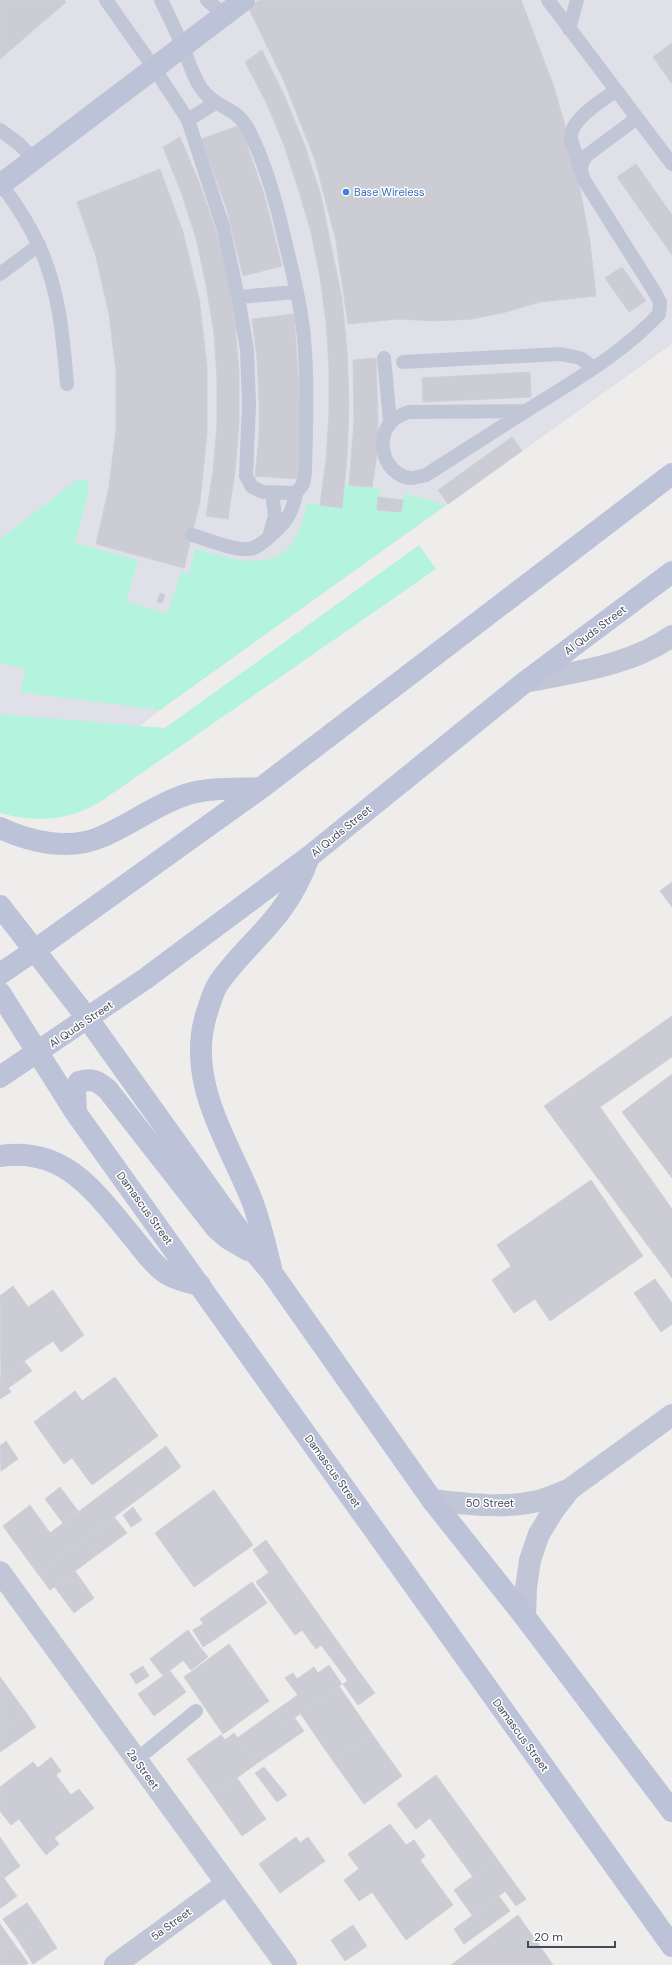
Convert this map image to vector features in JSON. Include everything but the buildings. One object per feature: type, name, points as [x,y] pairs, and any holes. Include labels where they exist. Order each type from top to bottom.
[{"type":"main road","points":[[1,184],[154,68],[183,48],[236,4]]},
{"type":"main road","points":[[0,974],[261,788],[672,474]]},
{"type":"main road","name":"Al Quds Street","points":[[0,1077],[145,980],[310,856],[525,682],[672,572]]},
{"type":"main road","points":[[0,828],[33,840],[71,844],[100,838],[163,803],[187,794],[211,790],[261,788]]},
{"type":"main road","points":[[272,1273],[263,1234],[251,1198],[214,1116],[204,1085],[200,1064],[200,1042],[202,1024],[218,985],[232,966],[282,910],[299,882],[310,856]]},
{"type":"main road","points":[[0,906],[88,1019],[256,1254],[272,1273],[432,1500],[525,1617],[672,1811]]},
{"type":"main road","name":"Damascus Street","points":[[0,993],[76,1113],[672,1946]]},
{"type":"main road","points":[[76,1113],[75,1090],[79,1082],[88,1079],[98,1081],[108,1090],[216,1228],[229,1239],[256,1254]]},
{"type":"main road","points":[[0,1156],[26,1155],[47,1159],[66,1168],[83,1179],[152,1261],[163,1271],[176,1278],[200,1285]]},
{"type":"street","points":[[525,682],[628,659],[646,652],[672,636]]},
{"type":"street","name":"50 Street","points":[[525,1617],[526,1588],[530,1560],[539,1534],[553,1510],[570,1489],[672,1415]]},
{"type":"street","name":"50 Street","points":[[432,1500],[468,1504],[503,1505],[538,1501],[570,1489]]},
{"type":"street","name":"2a Street","points":[[1,1573],[286,1965]]},
{"type":"street","name":"5a Street","points":[[115,1965],[226,1884]]},
{"type":"lane","points":[[106,0],[154,68],[188,120],[223,227],[238,297],[247,350],[249,404],[246,476],[252,487],[263,492],[296,492]]},
{"type":"lane","points":[[161,0],[198,82],[204,92],[215,103],[226,107],[238,116],[249,130],[260,156],[279,216],[297,292],[304,336],[307,396],[305,474],[303,484],[296,492],[294,506],[288,518],[280,529],[269,538],[260,545],[249,549],[238,548],[192,535]]},
{"type":"lane","points":[[207,0],[236,4]]},
{"type":"lane","points":[[569,29],[577,0]]},
{"type":"lane","points":[[552,2],[569,29],[672,164]]},
{"type":"lane","points":[[526,411],[409,412],[399,414],[390,421],[382,436],[385,454],[390,466],[400,475],[412,478],[426,475],[594,368],[651,323],[659,314],[660,302],[584,180],[571,140],[572,129],[576,122],[616,90]]},
{"type":"lane","points":[[188,120],[215,103]]},
{"type":"lane","points":[[581,171],[582,163],[586,156],[636,118]]},
{"type":"lane","points":[[0,130],[19,144],[34,159]]},
{"type":"lane","points":[[1,184],[21,212],[39,245],[52,280],[60,317],[67,384]]},
{"type":"lane","points":[[0,274],[39,245]]},
{"type":"lane","points":[[238,297],[297,292]]},
{"type":"lane","points":[[403,362],[560,354],[580,358],[594,368]]},
{"type":"lane","points":[[384,358],[390,421]]},
{"type":"lane","points":[[269,538],[275,516],[272,493]]},
{"type":"lane","points":[[136,1760],[196,1711]]},
{"type":"shaded area","points":[[0,0],[672,0],[672,344],[160,710],[140,726],[0,755]]},
{"type":"green space","points":[[78,479],[89,481],[87,499],[75,543],[138,560],[126,601],[167,614],[181,572],[189,573],[195,549],[224,557],[253,561],[267,559],[280,554],[291,545],[299,530],[307,503],[320,505],[344,485],[380,488],[377,510],[401,512],[404,493],[446,505],[160,710],[20,692],[25,669],[0,663],[0,539]]},
{"type":"green space","points":[[419,545],[436,569],[100,802],[76,813],[52,818],[26,818],[0,813],[0,714],[165,728]]},
{"type":"place","name":"Base Wireless","points":[[346,192]]}]
